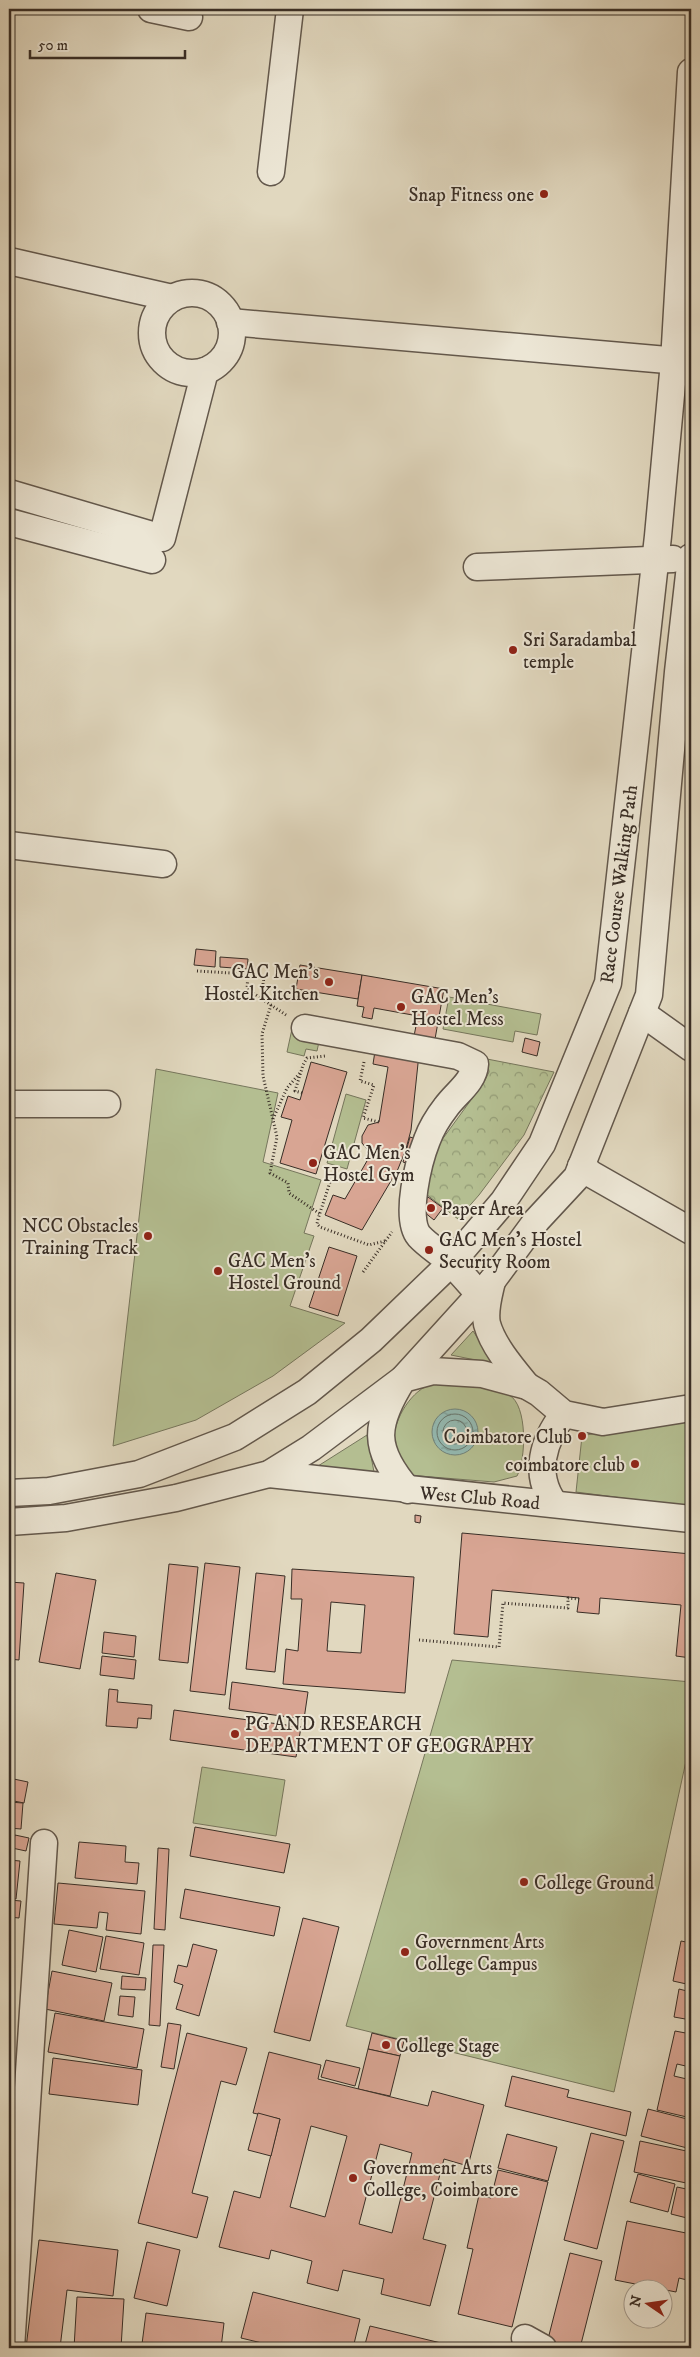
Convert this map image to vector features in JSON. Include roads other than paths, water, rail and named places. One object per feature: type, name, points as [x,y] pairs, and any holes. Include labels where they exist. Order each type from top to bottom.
[{"type":"street","points":[[151,9],[189,17]]},
{"type":"street","points":[[271,172],[290,9]]},
{"type":"street","name":"Race Course Walking Path","points":[[9,1493],[49,1491],[139,1474],[235,1437],[307,1392],[371,1340],[451,1263],[503,1202],[542,1144],[608,983],[656,560],[683,362],[691,72]]},
{"type":"street","points":[[9,261],[172,298]]},
{"type":"street","points":[[196,292],[208,295],[223,307],[230,322],[232,337],[229,350],[221,362],[205,371],[196,373],[182,372],[170,367],[160,358],[154,345],[152,332],[154,318],[162,306],[172,298],[184,293],[196,292]]},
{"type":"street","points":[[230,322],[683,362]]},
{"type":"street","points":[[9,493],[162,538],[205,371]]},
{"type":"street","points":[[9,522],[152,560]]},
{"type":"street","points":[[408,1490],[396,1476],[383,1454],[380,1440],[383,1419],[392,1396],[403,1379],[486,1288],[538,1220],[577,1177],[649,995],[685,673],[691,557],[477,567]]},
{"type":"street","points":[[9,845],[164,864]]},
{"type":"street","points":[[642,1013],[691,1048]]},
{"type":"street","points":[[305,1028],[458,1056],[474,1064],[474,1072],[469,1081],[446,1107],[427,1138],[417,1174],[414,1222],[418,1235],[451,1263],[486,1288]]},
{"type":"street","points":[[9,1104],[107,1104]]},
{"type":"street","points":[[582,1166],[591,1174],[691,1231]]},
{"type":"street","points":[[486,1288],[487,1324],[505,1360],[527,1386]]},
{"type":"street","points":[[9,1522],[66,1518],[176,1498],[269,1474],[311,1448],[403,1379],[433,1371],[482,1374],[527,1386],[539,1393],[564,1414],[603,1422],[691,1408]]},
{"type":"street","points":[[554,1504],[547,1493],[542,1460],[546,1441],[554,1426],[564,1414]]},
{"type":"street","name":"West Club Road","points":[[269,1474],[691,1519]]},
{"type":"street","points":[[11,2348],[44,1843]]},
{"type":"water","points":[[460,1409],[464,1410],[474,1419],[477,1423],[477,1441],[468,1451],[460,1455],[450,1455],[442,1451],[433,1441],[432,1427],[436,1419],[446,1410]]},
{"type":"place","name":"Snap Fitness one","points":[[544,194]]},
{"type":"place","name":"Sri Saradambal temple","points":[[513,650]]},
{"type":"place","name":"GAC Men's Hostel Kitchen","points":[[329,982]]},
{"type":"place","name":"GAC Men's Hostel Mess","points":[[401,1007]]},
{"type":"place","name":"GAC Men's Hostel Gym","points":[[313,1163]]},
{"type":"place","name":"Paper Area","points":[[431,1208]]},
{"type":"place","name":"NCC Obstacles Training Track","points":[[148,1236]]},
{"type":"place","name":"GAC Men's Hostel Security Room","points":[[429,1250]]},
{"type":"place","name":"GAC Men's Hostel Ground","points":[[218,1271]]},
{"type":"place","name":"Coimbatore Club","points":[[582,1436]]},
{"type":"place","name":"coimbatore club","points":[[635,1464]]},
{"type":"place","name":"PG AND RESEARCH DEPARTMENT OF GEOGRAPHY","points":[[235,1734]]},
{"type":"place","name":"College Ground","points":[[524,1882]]},
{"type":"place","name":"Government Arts College Campus","points":[[405,1952]]},
{"type":"place","name":"College Stage","points":[[386,2045]]},
{"type":"place","name":"Government Arts College, Coimbatore","points":[[353,2178]]}]
